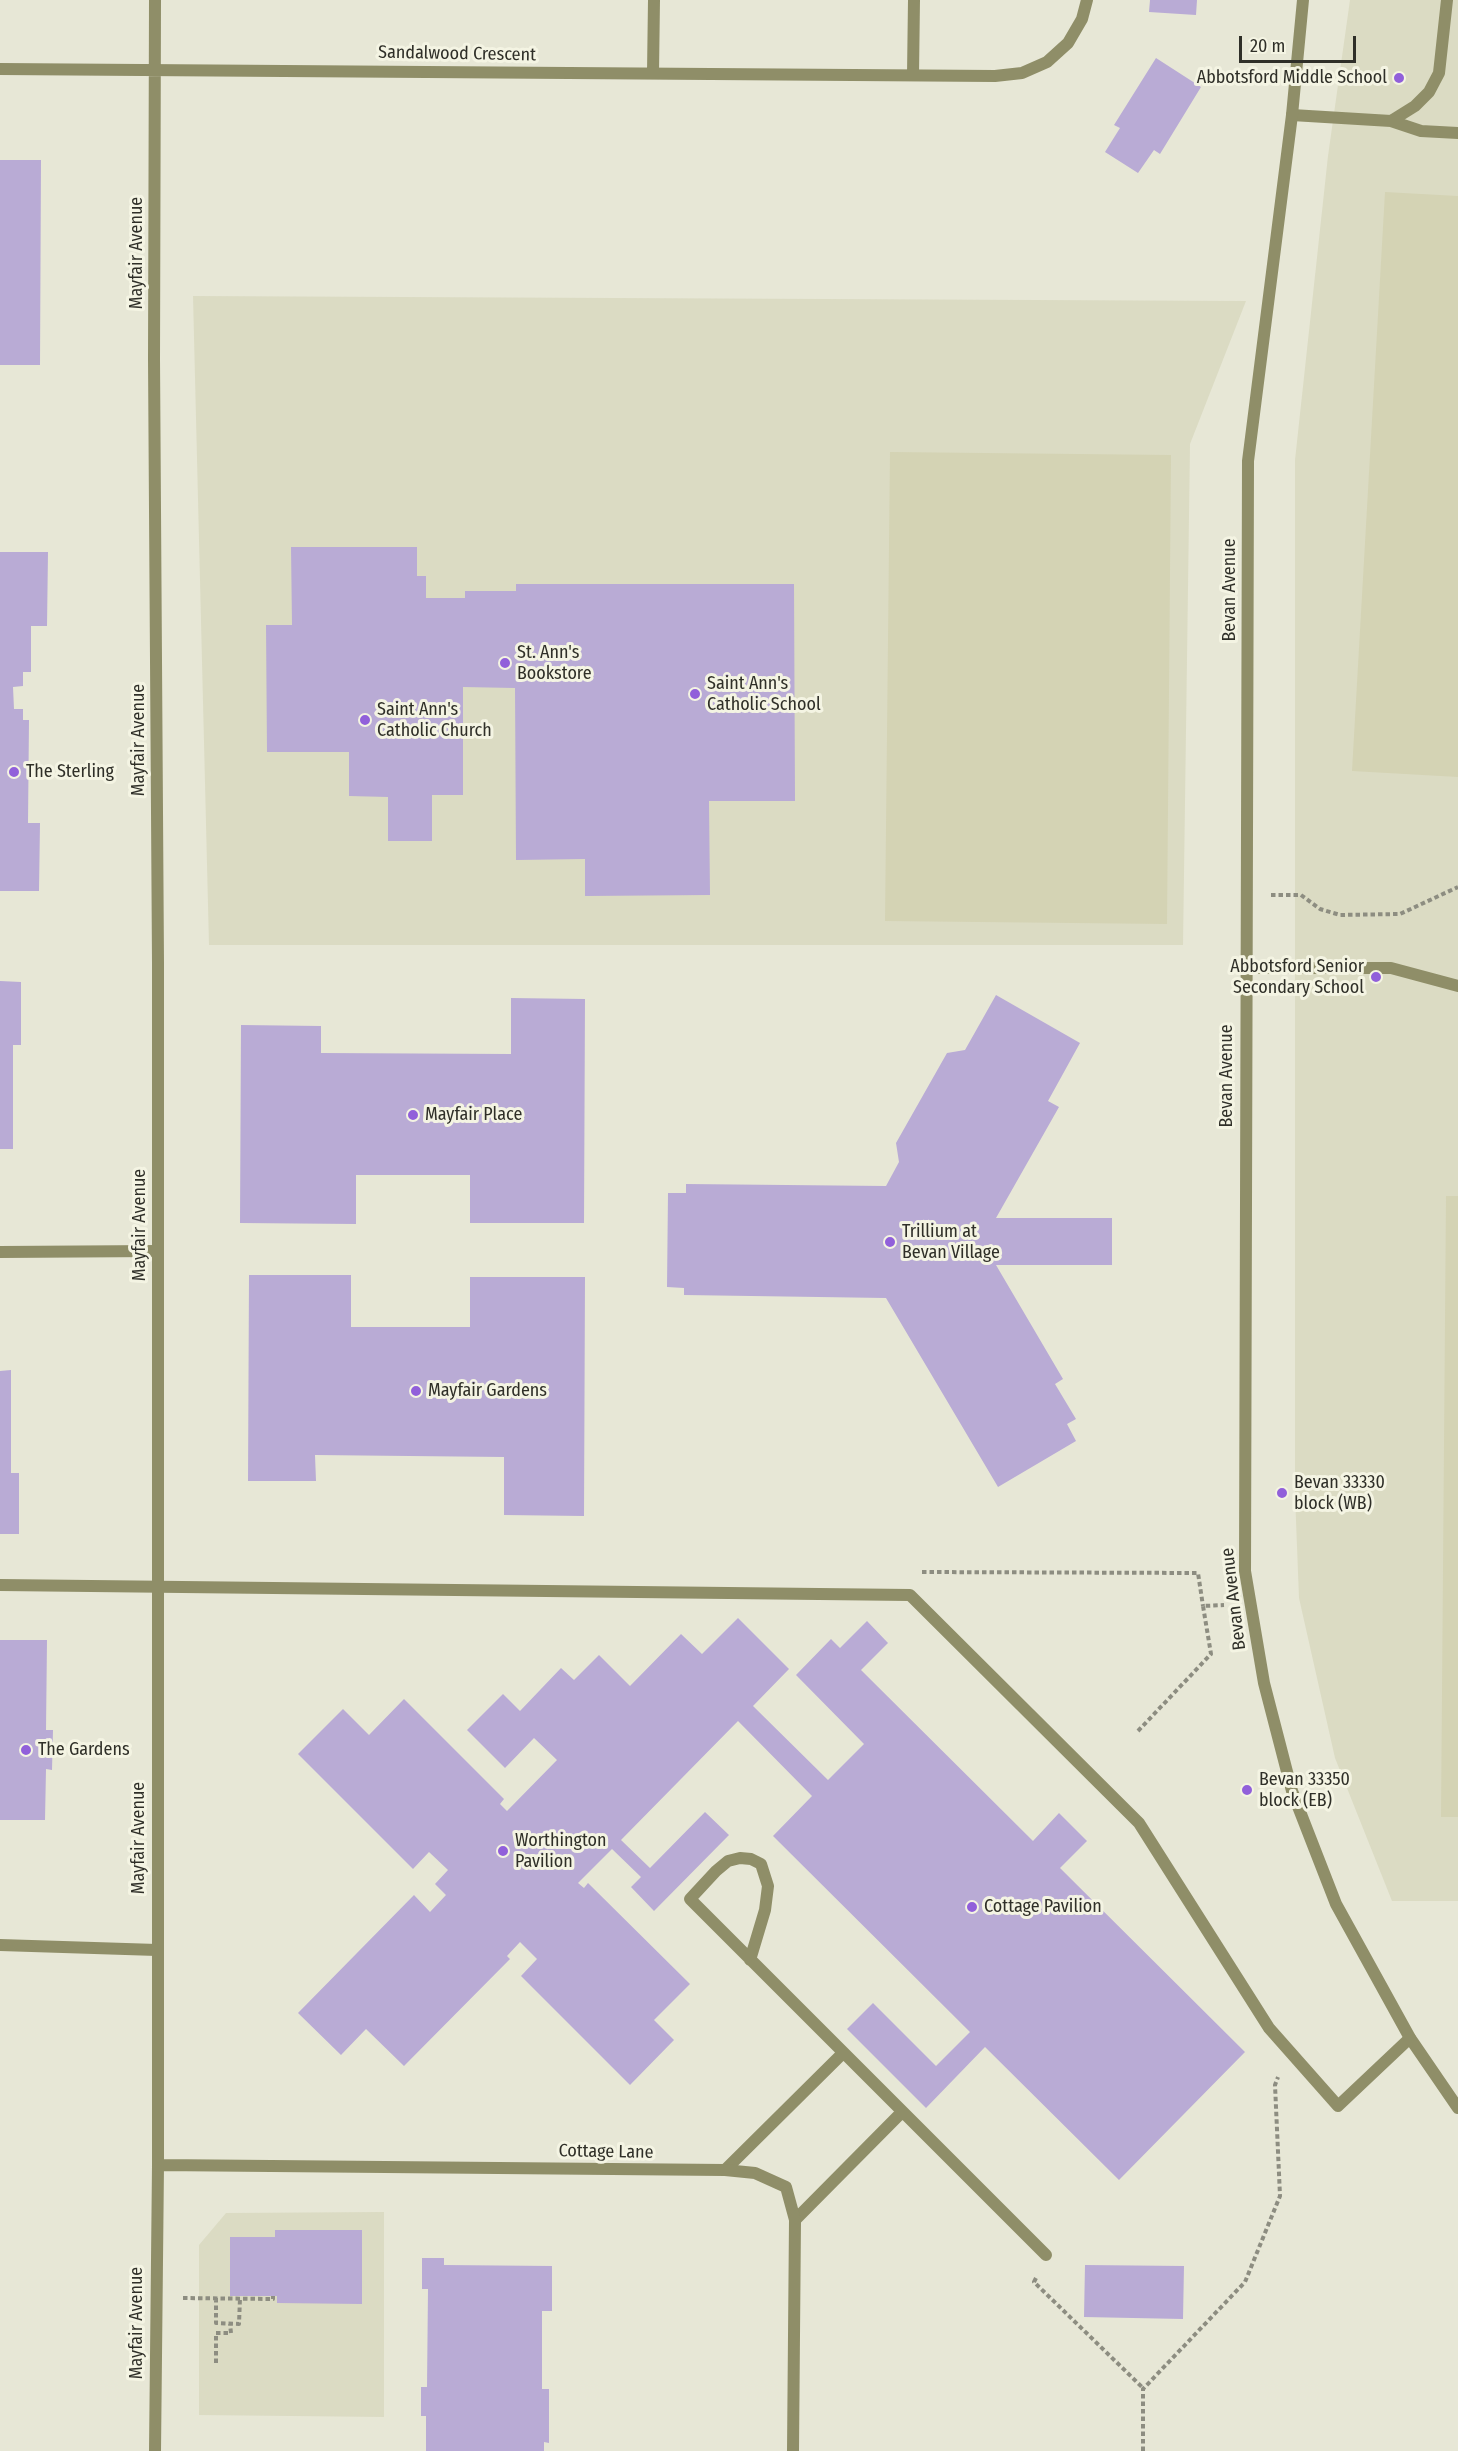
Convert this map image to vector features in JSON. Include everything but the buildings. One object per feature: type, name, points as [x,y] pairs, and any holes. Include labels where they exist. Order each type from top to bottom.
[{"type":"street","name":"Mayfair Avenue","points":[[155,0],[154,359],[158,1251],[156,1587],[158,2165],[155,2451]]},
{"type":"street","points":[[653,73],[654,0]]},
{"type":"street","points":[[913,75],[914,0]]},
{"type":"street","name":"Sandalwood Crescent","points":[[0,69],[994,76],[1022,73],[1047,62],[1068,43],[1082,19],[1087,0]]},
{"type":"street","name":"Bevan Avenue","points":[[1303,0],[1292,115],[1248,461],[1245,1571],[1264,1683],[1292,1791],[1336,1904],[1410,2038],[1458,2108]]},
{"type":"street","points":[[1391,121],[1415,106],[1429,92],[1439,73],[1447,0]]},
{"type":"street","points":[[1292,115],[1391,121],[1422,131],[1458,133]]},
{"type":"street","points":[[1246,968],[1391,968],[1458,986]]},
{"type":"street","points":[[0,1252],[158,1251]]},
{"type":"street","points":[[0,1585],[910,1595],[1139,1823],[1269,2028],[1338,2106],[1410,2038]]},
{"type":"street","points":[[750,1960],[765,1910],[768,1886],[761,1864],[751,1859],[740,1858],[728,1861],[690,1899],[750,1960],[843,2053],[901,2113],[1046,2255]]},
{"type":"street","points":[[0,1945],[157,1950]]},
{"type":"street","points":[[725,2170],[843,2053]]},
{"type":"street","points":[[795,2220],[901,2113]]},
{"type":"street","name":"Cottage Lane","points":[[158,2165],[725,2170],[755,2173],[786,2187],[795,2220],[793,2451]]},
{"type":"path","points":[[1246,894],[1301,895],[1320,909],[1340,915],[1400,914],[1458,886]]},
{"type":"path","points":[[1138,1731],[1211,1654],[1203,1606],[1249,1604]]},
{"type":"path","points":[[1143,2451],[1143,2389],[1245,2282],[1280,2196],[1275,2085],[1286,2048]]},
{"type":"path","points":[[1046,2255],[1034,2282],[1143,2389]]},
{"type":"path","points":[[202,2298],[273,2299],[273,2296]]},
{"type":"path","points":[[216,2298],[216,2324],[239,2324],[240,2298]]},
{"type":"path","points":[[216,2363],[216,2333],[231,2333],[230,2324]]},
{"type":"shaded area","name":"Abbotsford Senior Secondary School","points":[[1350,0],[1458,0],[1458,1901],[1392,1901],[1335,1758],[1299,1598],[1295,1495],[1295,460],[1328,156]]},
{"type":"shaded area","points":[[1385,192],[1458,196],[1458,777],[1352,771]]},
{"type":"shaded area","name":"Saint Ann's Catholic School","points":[[193,296],[1246,301],[1190,444],[1183,945],[209,945]]},
{"type":"shaded area","points":[[890,452],[1171,455],[1167,924],[885,921]]},
{"type":"shaded area","points":[[1446,1196],[1458,1196],[1458,1817],[1441,1817]]},
{"type":"shaded area","points":[[384,2212],[384,2417],[199,2415],[199,2245],[226,2213]]},
{"type":"place","name":"Abbotsford Middle School","points":[[1399,78]]},
{"type":"place","name":"St. Ann's Bookstore","points":[[505,663]]},
{"type":"place","name":"Saint Ann's Catholic School","points":[[695,694]]},
{"type":"place","name":"Saint Ann's Catholic Church","points":[[365,720]]},
{"type":"place","name":"The Sterling","points":[[14,772]]},
{"type":"place","name":"Abbotsford Senior Secondary School","points":[[1376,977]]},
{"type":"place","name":"Mayfair Place","points":[[413,1115]]},
{"type":"place","name":"Trillium at Bevan Village","points":[[890,1242]]},
{"type":"place","name":"Mayfair Gardens","points":[[416,1391]]},
{"type":"place","name":"Bevan 33330 block (WB)","points":[[1282,1493]]},
{"type":"place","name":"The Gardens","points":[[26,1750]]},
{"type":"place","name":"Bevan 33350 block (EB)","points":[[1247,1790]]},
{"type":"place","name":"Worthington Pavilion","points":[[503,1851]]},
{"type":"place","name":"Cottage Pavilion","points":[[972,1907]]}]
